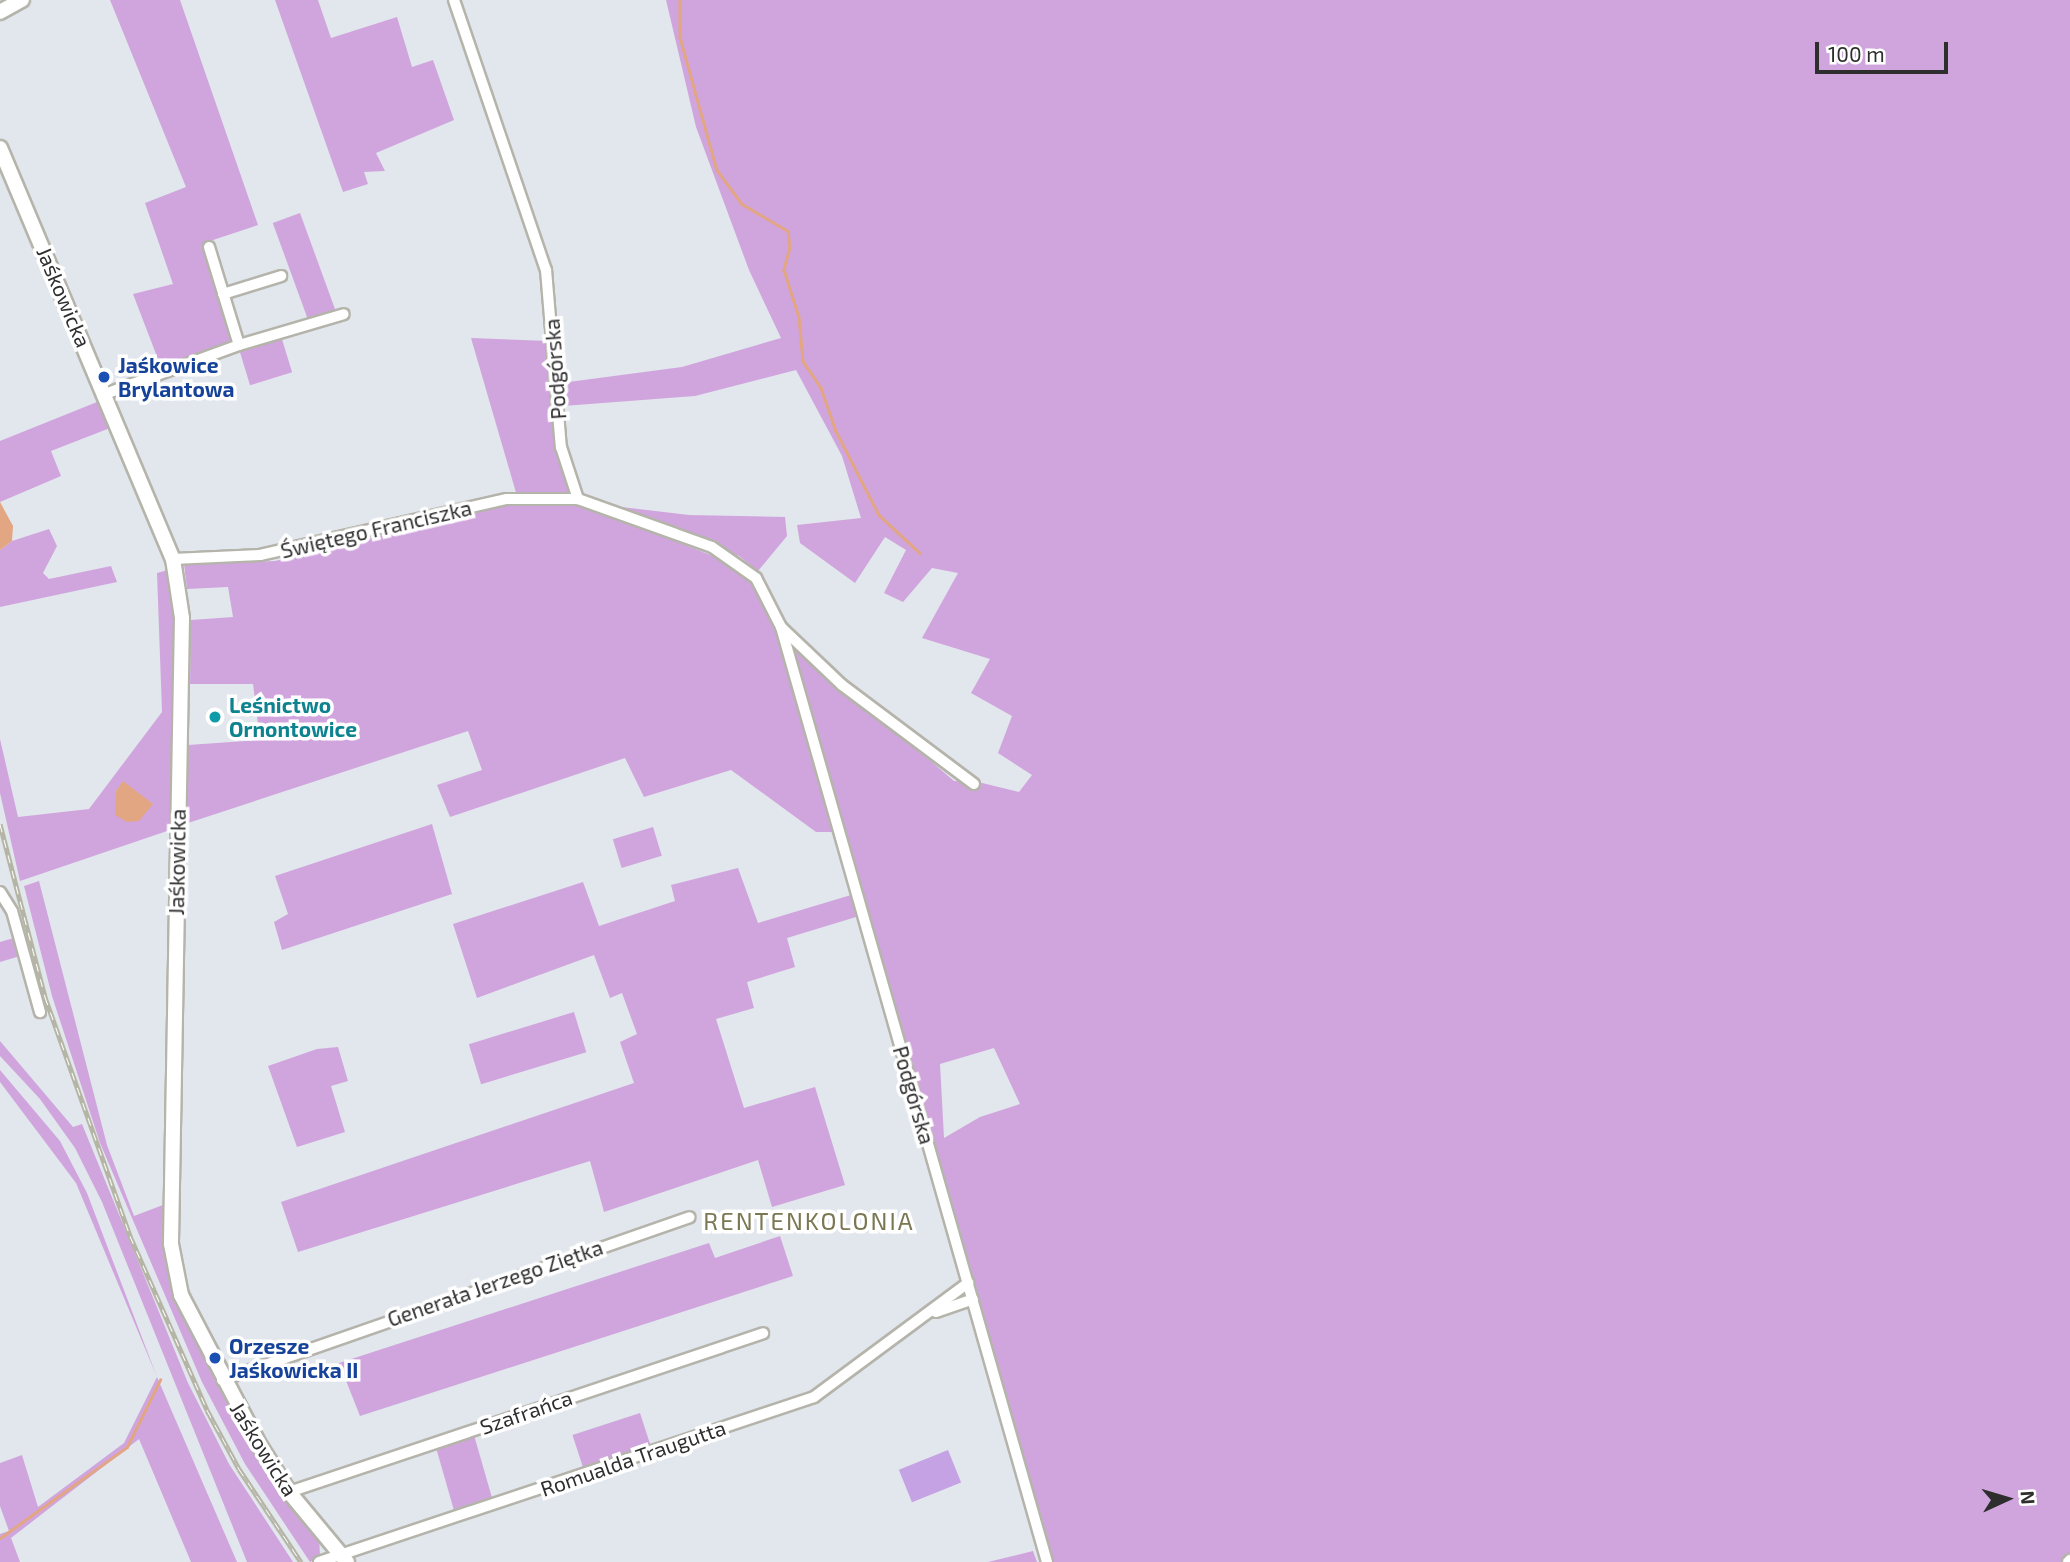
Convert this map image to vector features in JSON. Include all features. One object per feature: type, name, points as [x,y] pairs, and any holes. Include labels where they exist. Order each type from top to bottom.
[{"type":"street","points":[[0,12],[22,0]]},
{"type":"street","name":"Podgórska","points":[[454,0],[546,270],[561,447],[578,499],[724,553],[756,578],[781,627],[1047,1562]]},
{"type":"street","name":"Jaśkowicka","points":[[0,148],[106,394],[173,559],[182,618],[171,1244],[181,1295],[222,1380],[289,1492],[344,1558]]},
{"type":"street","points":[[209,247],[240,345]]},
{"type":"street","points":[[223,294],[281,276]]},
{"type":"street","points":[[106,394],[240,345],[344,314]]},
{"type":"street","name":"Świętego Franciszka","points":[[173,559],[260,555],[507,499],[578,499]]},
{"type":"street","name":"Podgórska","points":[[781,627],[842,685],[974,784]]},
{"type":"street","points":[[0,892],[12,911],[40,1012]]},
{"type":"street","name":"Generała Jerzego Ziętka","points":[[222,1380],[689,1216]]},
{"type":"street","name":"Romualda Traugutta","points":[[319,1562],[344,1558],[814,1396],[968,1283]]},
{"type":"street","name":"Romualda Traugutta","points":[[927,1315],[973,1298]]},
{"type":"street","name":"Szafrańca","points":[[289,1492],[763,1333]]},
{"type":"shaded area","points":[[110,0],[180,0],[258,225],[204,243],[235,340],[161,367],[133,294],[173,284],[145,203],[186,187]]},
{"type":"shaded area","points":[[275,0],[318,0],[331,38],[397,17],[412,67],[433,60],[454,120],[376,153],[385,171],[364,172],[368,184],[343,192]]},
{"type":"shaded area","points":[[666,0],[2070,0],[2070,1562],[1050,1562],[935,1143],[790,655],[800,649],[954,781],[978,782],[1019,792],[1032,775],[998,753],[1012,716],[971,693],[990,659],[922,638],[958,573],[932,568],[903,602],[884,593],[906,550],[885,537],[855,583],[800,543],[797,525],[861,518],[842,456],[796,370],[695,396],[563,406],[561,383],[682,367],[781,338],[749,270],[696,127]],"holes":[[[994,1048],[1020,1104],[980,1117],[944,1138],[940,1064]]]},
{"type":"shaded area","points":[[300,213],[336,313],[309,323],[273,223]]},
{"type":"shaded area","points":[[281,336],[292,372],[250,385],[239,349]]},
{"type":"shaded area","points":[[471,338],[549,341],[570,495],[517,496]]},
{"type":"shaded area","points":[[102,400],[110,428],[51,451],[61,476],[0,502],[0,441]]},
{"type":"shaded area","points":[[0,502],[13,526],[12,541],[0,550]]},
{"type":"shaded area","points":[[511,504],[578,506],[602,512],[718,558],[750,579],[766,603],[833,832],[816,832],[731,770],[644,797],[625,758],[450,817],[437,785],[482,770],[468,731],[188,823],[188,745],[260,740],[253,684],[190,684],[191,620],[233,617],[228,587],[187,589],[184,564],[275,561]]},
{"type":"shaded area","points":[[613,506],[689,515],[785,517],[787,536],[758,571],[739,556]]},
{"type":"shaded area","points":[[49,529],[57,546],[43,573],[49,579],[111,566],[117,582],[0,607],[0,550],[12,541]]},
{"type":"shaded area","points":[[168,570],[174,603],[176,688],[173,829],[20,881],[0,793],[0,739],[18,817],[89,809],[162,712],[157,573]],"holes":[[[123,782],[153,804],[116,791]]]},
{"type":"shaded area","points":[[123,781],[153,804],[139,821],[127,822],[115,815],[116,791]]},
{"type":"shaded area","points":[[432,824],[452,894],[282,950],[274,922],[288,914],[275,876]]},
{"type":"shaded area","points":[[653,827],[662,856],[622,868],[613,839]]},
{"type":"shaded area","points":[[738,868],[758,923],[851,895],[856,917],[787,938],[795,967],[747,982],[754,1008],[716,1019],[744,1108],[815,1087],[845,1185],[772,1207],[758,1160],[604,1212],[590,1161],[298,1252],[281,1202],[634,1083],[620,1042],[637,1034],[622,993],[610,998],[594,955],[477,998],[453,924],[583,882],[599,926],[675,901],[671,885]]},
{"type":"shaded area","points":[[39,881],[107,1145],[134,1216],[163,1205],[177,1296],[217,1380],[272,1475],[319,1534],[320,1556],[310,1562],[245,1464],[202,1382],[100,1143],[52,996],[24,886]]},
{"type":"shaded area","points":[[14,938],[20,956],[0,962],[0,942]]},
{"type":"shaded area","points":[[574,1012],[586,1052],[481,1084],[469,1044]]},
{"type":"shaded area","points":[[0,1041],[73,1127],[82,1124],[188,1383],[229,1464],[293,1562],[247,1562],[102,1202],[75,1148],[40,1099],[0,1056]]},
{"type":"shaded area","points":[[338,1047],[348,1081],[331,1086],[345,1132],[297,1147],[268,1066],[317,1049]]},
{"type":"shaded area","points":[[0,1070],[60,1141],[87,1193],[157,1377],[76,1183],[0,1082]]},
{"type":"shaded area","points":[[780,1236],[793,1276],[360,1416],[339,1363],[709,1243],[715,1258]]},
{"type":"shaded area","points":[[157,1377],[237,1562],[191,1562],[139,1439],[11,1538],[20,1562],[0,1562],[0,1534],[9,1531],[0,1506],[0,1463],[22,1455],[38,1507],[124,1443]]},
{"type":"shaded area","points":[[640,1413],[651,1447],[584,1469],[572,1435]]},
{"type":"shaded area","points":[[474,1435],[492,1498],[454,1509],[436,1446]]},
{"type":"shaded area","points":[[948,1450],[961,1482],[912,1502],[899,1470]]},
{"type":"shaded area","points":[[1033,1551],[1037,1562],[988,1562]]},
{"type":"waterway","points":[[680,0],[680,37],[717,170],[742,204],[788,231],[790,247],[784,270],[799,317],[803,361],[821,388],[836,431],[879,515],[920,553]]},
{"type":"waterway","points":[[0,1538],[127,1447],[160,1380]]},
{"type":"railway","points":[[0,824],[45,997],[130,1236],[207,1410],[239,1469],[301,1562]]},
{"type":"place","name":"Jaśkowice Brylantowa","points":[[104,377]]},
{"type":"place","name":"Leśnictwo Ornontowice","points":[[215,717]]},
{"type":"place","name":"Orzesze Jaśkowicka II","points":[[215,1358]]},
{"type":"district","name":"RENTENKOLONIA","points":[[809,1221]]}]
